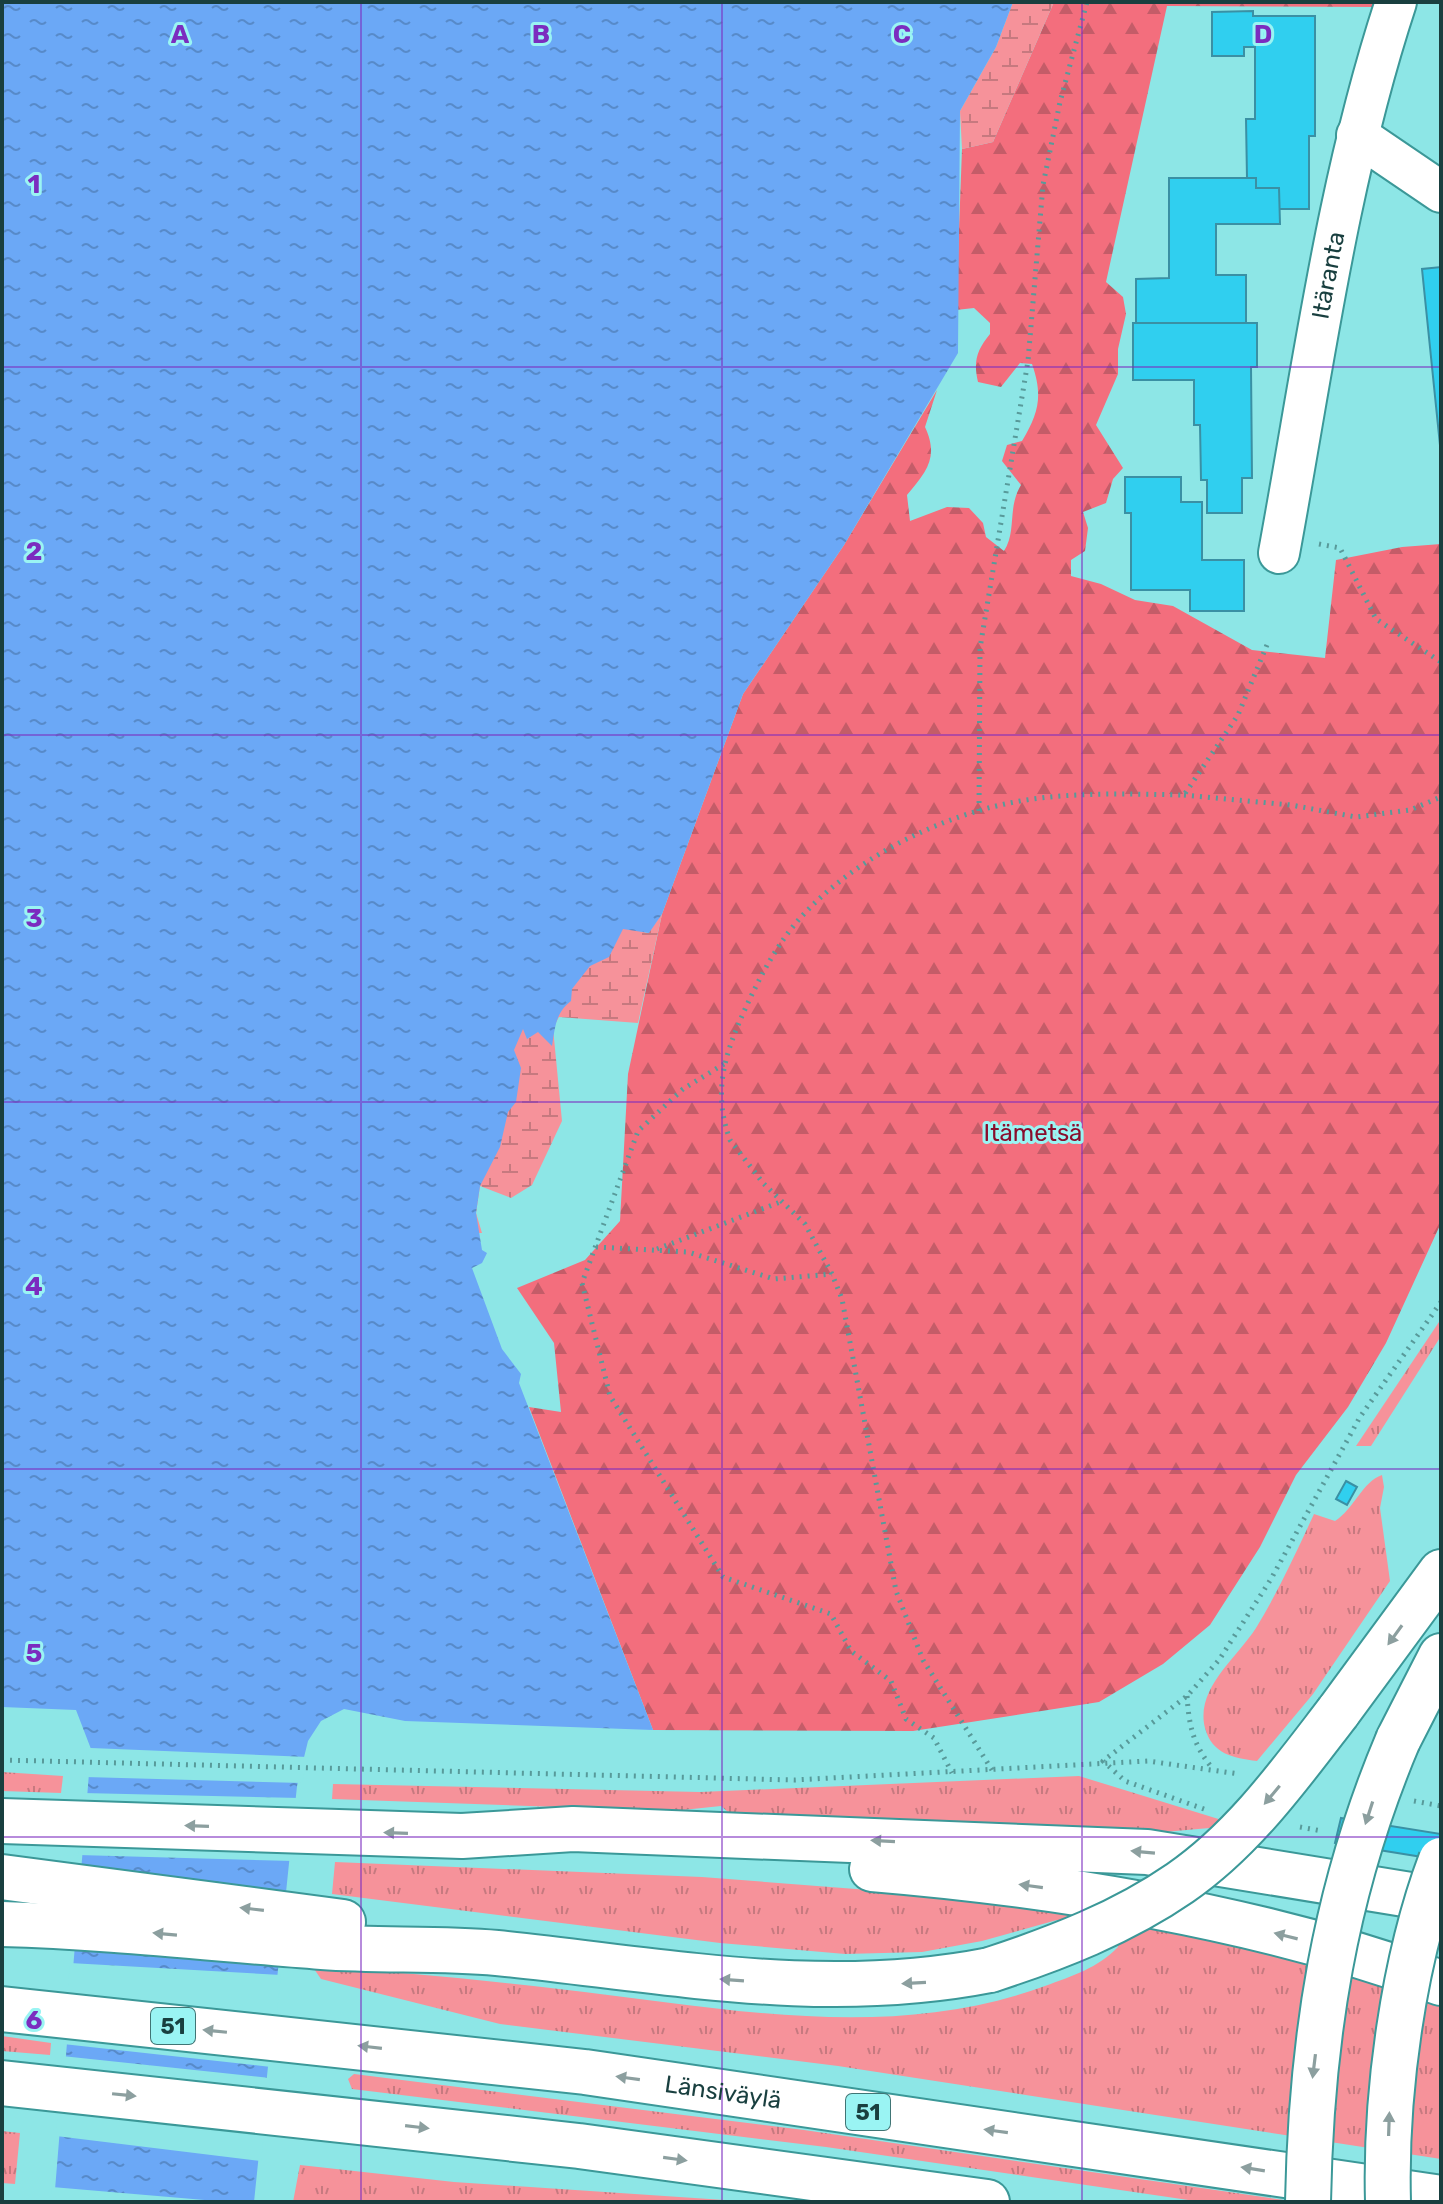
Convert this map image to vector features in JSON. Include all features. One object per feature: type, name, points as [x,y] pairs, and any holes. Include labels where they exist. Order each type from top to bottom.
[{"type":"highway","points":[[2,1877],[51,1904],[708,1978],[809,1985],[927,1982],[990,1970],[1054,1949],[1121,1919],[1181,1883],[1222,1849],[1264,1805],[1338,1712],[1441,1572]]},
{"type":"highway","points":[[1308,2202],[1311,2093],[1328,1979],[1358,1847],[1398,1740],[1441,1656]]},
{"type":"highway","points":[[2,1821],[462,1836],[570,1852],[762,1859],[961,1876],[1083,1894],[1283,1935],[1441,1983]]},
{"type":"highway","points":[[462,1836],[573,1829],[1147,1852],[1441,1900]]},
{"type":"highway","points":[[1388,2202],[1389,2113],[1396,2054],[1421,1925],[1441,1860]]},
{"type":"highway","points":[[2,1924],[51,1904]]},
{"type":"highway","name":"Länsiväylä","points":[[2,2009],[293,2038],[616,2077],[1441,2198]]},
{"type":"highway","points":[[2,2085],[284,2111],[579,2146],[987,2202]]},
{"type":"street","name":"Itäranta","points":[[1281,545],[1357,135],[1396,2]]},
{"type":"street","points":[[1357,135],[1441,192]]},
{"type":"path","points":[[979,811],[980,648],[1028,361],[1043,185],[1060,102],[1087,2]]},
{"type":"path","points":[[1281,545],[1340,548],[1376,619],[1441,662]]},
{"type":"path","points":[[1184,795],[1238,715],[1269,640]]},
{"type":"path","points":[[992,1770],[923,1660],[896,1591],[842,1299],[832,1274],[818,1243],[783,1201],[763,1183],[730,1140],[720,1101],[724,1064],[763,969],[796,922],[854,872],[942,822],[979,811],[1025,800],[1094,794],[1184,795],[1291,805],[1356,817],[1410,810],[1441,797]]},
{"type":"path","points":[[724,1064],[683,1089],[638,1131],[613,1192],[582,1283],[610,1396],[723,1577],[831,1614],[851,1651],[891,1681],[906,1719],[934,1738],[952,1773]]},
{"type":"path","points":[[652,1250],[783,1201]]},
{"type":"path","points":[[596,1247],[688,1252],[774,1279],[832,1274]]},
{"type":"path","points":[[1103,1761],[1187,1696],[1238,1633],[1360,1417],[1441,1302]]},
{"type":"path","points":[[1187,1696],[1190,1730],[1198,1751],[1213,1770]]},
{"type":"path","points":[[2,1760],[794,1780],[952,1773],[1103,1761],[1148,1761],[1254,1776]]},
{"type":"path","points":[[1412,1801],[1441,1806]]},
{"type":"green space","points":[[1013,2],[1054,2],[993,142],[962,149],[960,111],[996,47]]},
{"type":"green space","name":"Itämetsä","points":[[1054,2],[1380,2],[1378,7],[1167,6],[1106,282],[1123,297],[1126,314],[1118,349],[1118,374],[1096,425],[1123,468],[1113,479],[1106,503],[1083,512],[1088,528],[1085,551],[1071,560],[1071,576],[1101,584],[1135,600],[1173,606],[1252,650],[1325,658],[1336,560],[1402,547],[1441,544],[1441,1223],[1386,1343],[1348,1407],[1296,1475],[1260,1547],[1210,1625],[1163,1664],[1099,1702],[913,1731],[653,1730],[529,1407],[561,1412],[554,1343],[517,1288],[585,1260],[620,1221],[628,1074],[662,914],[743,694],[844,545],[937,390],[925,427],[931,447],[929,463],[907,495],[910,521],[947,507],[969,508],[983,523],[986,537],[1004,551],[1008,543],[1014,502],[1021,485],[1002,461],[1007,445],[1022,441],[1032,422],[1038,404],[1037,385],[1032,364],[1020,363],[1001,387],[978,382],[977,356],[990,334],[990,323],[974,308],[956,310],[962,149],[993,142]]},
{"type":"green space","points":[[662,914],[638,1023],[559,1017],[553,1028],[562,1121],[532,1185],[511,1198],[480,1186],[476,1213],[482,1233],[472,1233],[379,1133],[580,917],[648,933]]},
{"type":"green space","points":[[1441,1319],[1441,1336],[1371,1446],[1356,1446]]},
{"type":"green space","points":[[1382,1475],[1384,1487],[1380,1508],[1390,1581],[1313,1694],[1257,1761],[1218,1749],[1205,1728],[1206,1700],[1211,1687],[1256,1628],[1314,1514],[1335,1521],[1369,1483]]},
{"type":"green space","points":[[2,1772],[63,1776],[61,1793],[2,1791]]},
{"type":"green space","points":[[1079,1776],[1225,1821],[1221,1827],[1164,1832],[772,1816],[728,1812],[721,1806],[673,1811],[332,1799],[333,1784],[700,1792]]},
{"type":"green space","points":[[335,1862],[702,1877],[1037,1903],[1263,1949],[1441,2002],[1441,2159],[838,2066],[500,2024],[321,1979],[312,1966],[497,1982],[742,2011],[864,2017],[925,2013],[985,2004],[1075,1975],[1102,1961],[1118,1947],[1114,1932],[1087,1921],[1057,1920],[982,1941],[922,1952],[845,1954],[720,1943],[332,1894]]},
{"type":"green space","points":[[2,2036],[51,2043],[50,2055],[2,2051]]},
{"type":"green space","points":[[354,2074],[804,2130],[1297,2202],[1202,2202],[826,2147],[352,2089],[348,2079]]},
{"type":"green space","points":[[2,2131],[20,2133],[15,2184],[2,2183]]},
{"type":"green space","points":[[300,2165],[454,2182],[754,2202],[293,2202]]},
{"type":"water","points":[[2,2],[1013,2],[996,47],[960,111],[958,353],[844,545],[743,694],[662,914],[649,933],[623,929],[609,957],[590,966],[572,989],[571,1001],[559,1016],[552,1046],[538,1032],[527,1039],[523,1029],[514,1050],[521,1068],[516,1102],[508,1112],[500,1147],[480,1186],[476,1213],[482,1250],[487,1253],[482,1263],[472,1268],[502,1349],[521,1374],[519,1383],[653,1730],[405,1721],[344,1709],[321,1721],[308,1741],[297,1786],[254,2202],[54,2202],[91,1749],[76,1710],[2,1707]]},
{"type":"pier","points":[[87,1748],[308,1757],[302,1783],[85,1777]]},
{"type":"pier","points":[[83,1793],[300,1798],[293,1861],[78,1855]]},
{"type":"pier","points":[[70,1963],[281,1975],[271,2067],[63,2044]]},
{"type":"pier","points":[[62,2056],[270,2078],[261,2161],[56,2136]]},
{"type":"pier","points":[[52,2187],[228,2202],[50,2202]]},
{"type":"building","points":[[1253,11],[1253,16],[1315,16],[1315,136],[1309,136],[1309,209],[1279,209],[1279,188],[1256,188],[1256,178],[1247,178],[1246,119],[1255,119],[1255,47],[1244,47],[1244,56],[1212,56],[1212,12]]},
{"type":"building","points":[[1169,178],[1256,178],[1256,188],[1279,188],[1280,224],[1216,224],[1216,275],[1246,275],[1246,323],[1136,323],[1136,279],[1169,278]]},
{"type":"building","points":[[1441,267],[1441,455],[1422,269]]},
{"type":"building","points":[[1133,323],[1257,323],[1257,367],[1251,367],[1252,478],[1242,478],[1242,513],[1207,513],[1207,480],[1201,480],[1200,425],[1194,425],[1194,380],[1133,380]]},
{"type":"building","points":[[1125,477],[1181,477],[1181,502],[1202,502],[1202,560],[1244,560],[1244,611],[1190,611],[1190,590],[1131,590],[1131,513],[1125,513]]},
{"type":"building","points":[[1346,1481],[1357,1487],[1347,1505],[1336,1499]]},
{"type":"building","points":[[1341,1818],[1441,1834],[1441,1860],[1335,1843]]}]
